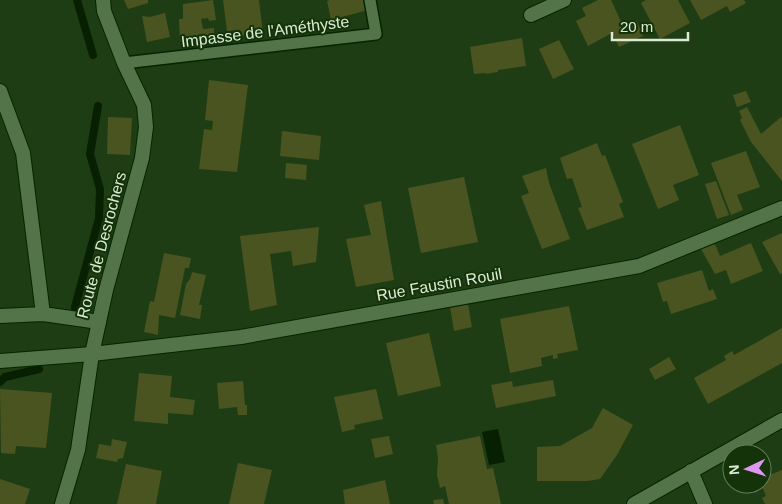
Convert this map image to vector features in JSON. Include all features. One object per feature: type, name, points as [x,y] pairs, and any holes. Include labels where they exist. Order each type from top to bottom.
[{"type":"street","name":"Route de Desrochers","points":[[62,504],[78,450],[92,354],[106,290],[142,158],[146,127],[144,105],[124,63],[104,11],[103,0]]},
{"type":"street","points":[[531,15],[564,0]]},
{"type":"street","points":[[0,92],[23,153],[43,314]]},
{"type":"street","name":"Rue Faustin Rouil","points":[[0,361],[92,354],[241,337],[639,266],[782,208]]},
{"type":"street","points":[[0,316],[43,314],[99,322]]},
{"type":"street","points":[[634,504],[782,420]]},
{"type":"street","points":[[691,471],[705,504]]},
{"type":"lane","name":"Impasse de l'Améthyste","points":[[124,63],[376,34],[370,0]]},
{"type":"shaded area","points":[[498,429],[505,462],[489,465],[482,432]]},
{"type":"building","points":[[124,0],[148,0],[148,3],[128,9]]},
{"type":"building","points":[[213,0],[216,20],[201,19],[203,29],[214,28],[214,40],[180,41],[179,19],[183,19],[183,4]]},
{"type":"building","points":[[223,0],[259,0],[263,33],[238,36],[237,30],[227,31]]},
{"type":"building","points":[[366,0],[368,10],[331,20],[327,1]]},
{"type":"building","points":[[598,0],[611,0],[624,28],[637,21],[643,36],[619,47],[612,33],[588,46],[576,21],[586,16],[582,8]]},
{"type":"building","points":[[646,0],[678,0],[690,23],[660,39],[641,3]]},
{"type":"building","points":[[690,0],[744,0],[746,3],[730,12],[727,6],[701,20]]},
{"type":"building","points":[[165,13],[170,37],[147,42],[142,16],[150,17]]},
{"type":"building","points":[[522,38],[526,66],[498,70],[498,72],[486,74],[474,74],[470,47]]},
{"type":"building","points":[[559,40],[574,69],[553,79],[539,49]]},
{"type":"building","points":[[209,80],[248,85],[237,172],[199,169],[204,129],[212,130],[213,121],[205,120]]},
{"type":"building","points":[[746,91],[751,102],[737,107],[733,95]]},
{"type":"building","points":[[747,107],[761,134],[782,118],[782,181],[751,142],[740,120],[742,118],[739,111]]},
{"type":"building","points":[[108,117],[132,118],[130,155],[107,154]]},
{"type":"building","points":[[680,125],[699,175],[673,185],[679,200],[658,209],[632,144]]},
{"type":"building","points":[[282,131],[321,136],[319,160],[280,156]]},
{"type":"building","points":[[597,143],[602,156],[605,155],[623,202],[619,204],[624,217],[587,230],[578,208],[582,207],[572,178],[567,179],[560,158]]},
{"type":"building","points":[[746,151],[760,187],[737,195],[743,210],[731,215],[711,163]]},
{"type":"building","points":[[286,163],[307,165],[306,180],[285,178]]},
{"type":"building","points":[[546,168],[549,183],[570,239],[542,249],[521,196],[529,193],[522,176]]},
{"type":"building","points":[[464,177],[478,242],[421,253],[408,188]]},
{"type":"building","points":[[716,181],[729,215],[717,219],[705,184]]},
{"type":"building","points":[[381,201],[394,280],[356,287],[346,239],[371,235],[364,205]]},
{"type":"building","points":[[319,227],[316,262],[293,266],[291,251],[270,254],[277,305],[250,311],[240,236]]},
{"type":"building","points":[[782,233],[782,273],[780,274],[762,242]]},
{"type":"building","points":[[751,243],[763,271],[731,284],[726,270],[715,274],[701,249],[715,244],[720,256]]},
{"type":"building","points":[[164,253],[191,258],[189,268],[185,268],[175,318],[159,315],[158,335],[144,332],[150,301],[154,302]]},
{"type":"building","points":[[702,270],[709,291],[713,289],[717,299],[671,314],[667,301],[663,302],[657,283]]},
{"type":"building","points":[[192,272],[206,275],[199,305],[202,305],[200,319],[180,315],[186,284]]},
{"type":"building","points":[[468,304],[472,327],[454,331],[450,307]]},
{"type":"building","points":[[569,306],[578,350],[557,354],[558,358],[553,359],[553,355],[541,358],[542,366],[510,373],[500,319]]},
{"type":"building","points":[[782,328],[782,363],[708,404],[694,378],[726,360],[724,356],[732,351],[734,355]]},
{"type":"building","points":[[429,333],[441,386],[398,396],[386,343]]},
{"type":"building","points":[[669,357],[676,369],[655,380],[649,369]]},
{"type":"building","points":[[139,373],[172,376],[170,397],[195,400],[193,415],[168,413],[168,424],[134,421]]},
{"type":"building","points":[[553,380],[556,396],[496,408],[491,385],[512,381],[513,387]]},
{"type":"building","points":[[243,381],[247,415],[238,415],[237,407],[219,409],[217,383]]},
{"type":"building","points":[[0,389],[52,393],[46,448],[16,446],[15,454],[1,453]]},
{"type":"building","points":[[376,389],[383,419],[354,425],[355,429],[342,432],[334,397]]},
{"type":"building","points":[[603,408],[633,425],[617,455],[600,479],[587,481],[537,481],[537,447],[560,446],[592,428]]},
{"type":"building","points":[[389,436],[393,454],[375,458],[371,439]]},
{"type":"building","points":[[480,436],[487,469],[493,468],[501,504],[449,504],[445,486],[440,488],[437,475],[438,458],[436,445]]},
{"type":"building","points":[[112,439],[127,442],[123,458],[118,459],[117,462],[96,458],[99,444],[111,446]]},
{"type":"building","points":[[238,463],[272,470],[264,504],[229,504]]},
{"type":"building","points":[[126,464],[162,471],[156,504],[117,504]]},
{"type":"building","points":[[782,470],[782,504],[765,504],[762,498],[766,496],[765,494],[772,494],[772,474]]},
{"type":"building","points":[[0,479],[30,489],[25,504],[0,504]]},
{"type":"building","points":[[385,480],[390,504],[345,504],[343,490]]},
{"type":"building","points":[[443,499],[444,504],[434,504],[433,500]]},
{"type":"waterway","points":[[77,0],[93,55]]},
{"type":"waterway","points":[[75,307],[99,218],[100,189],[90,154],[98,106]]},
{"type":"waterway","points":[[0,382],[5,377],[39,369]]}]
